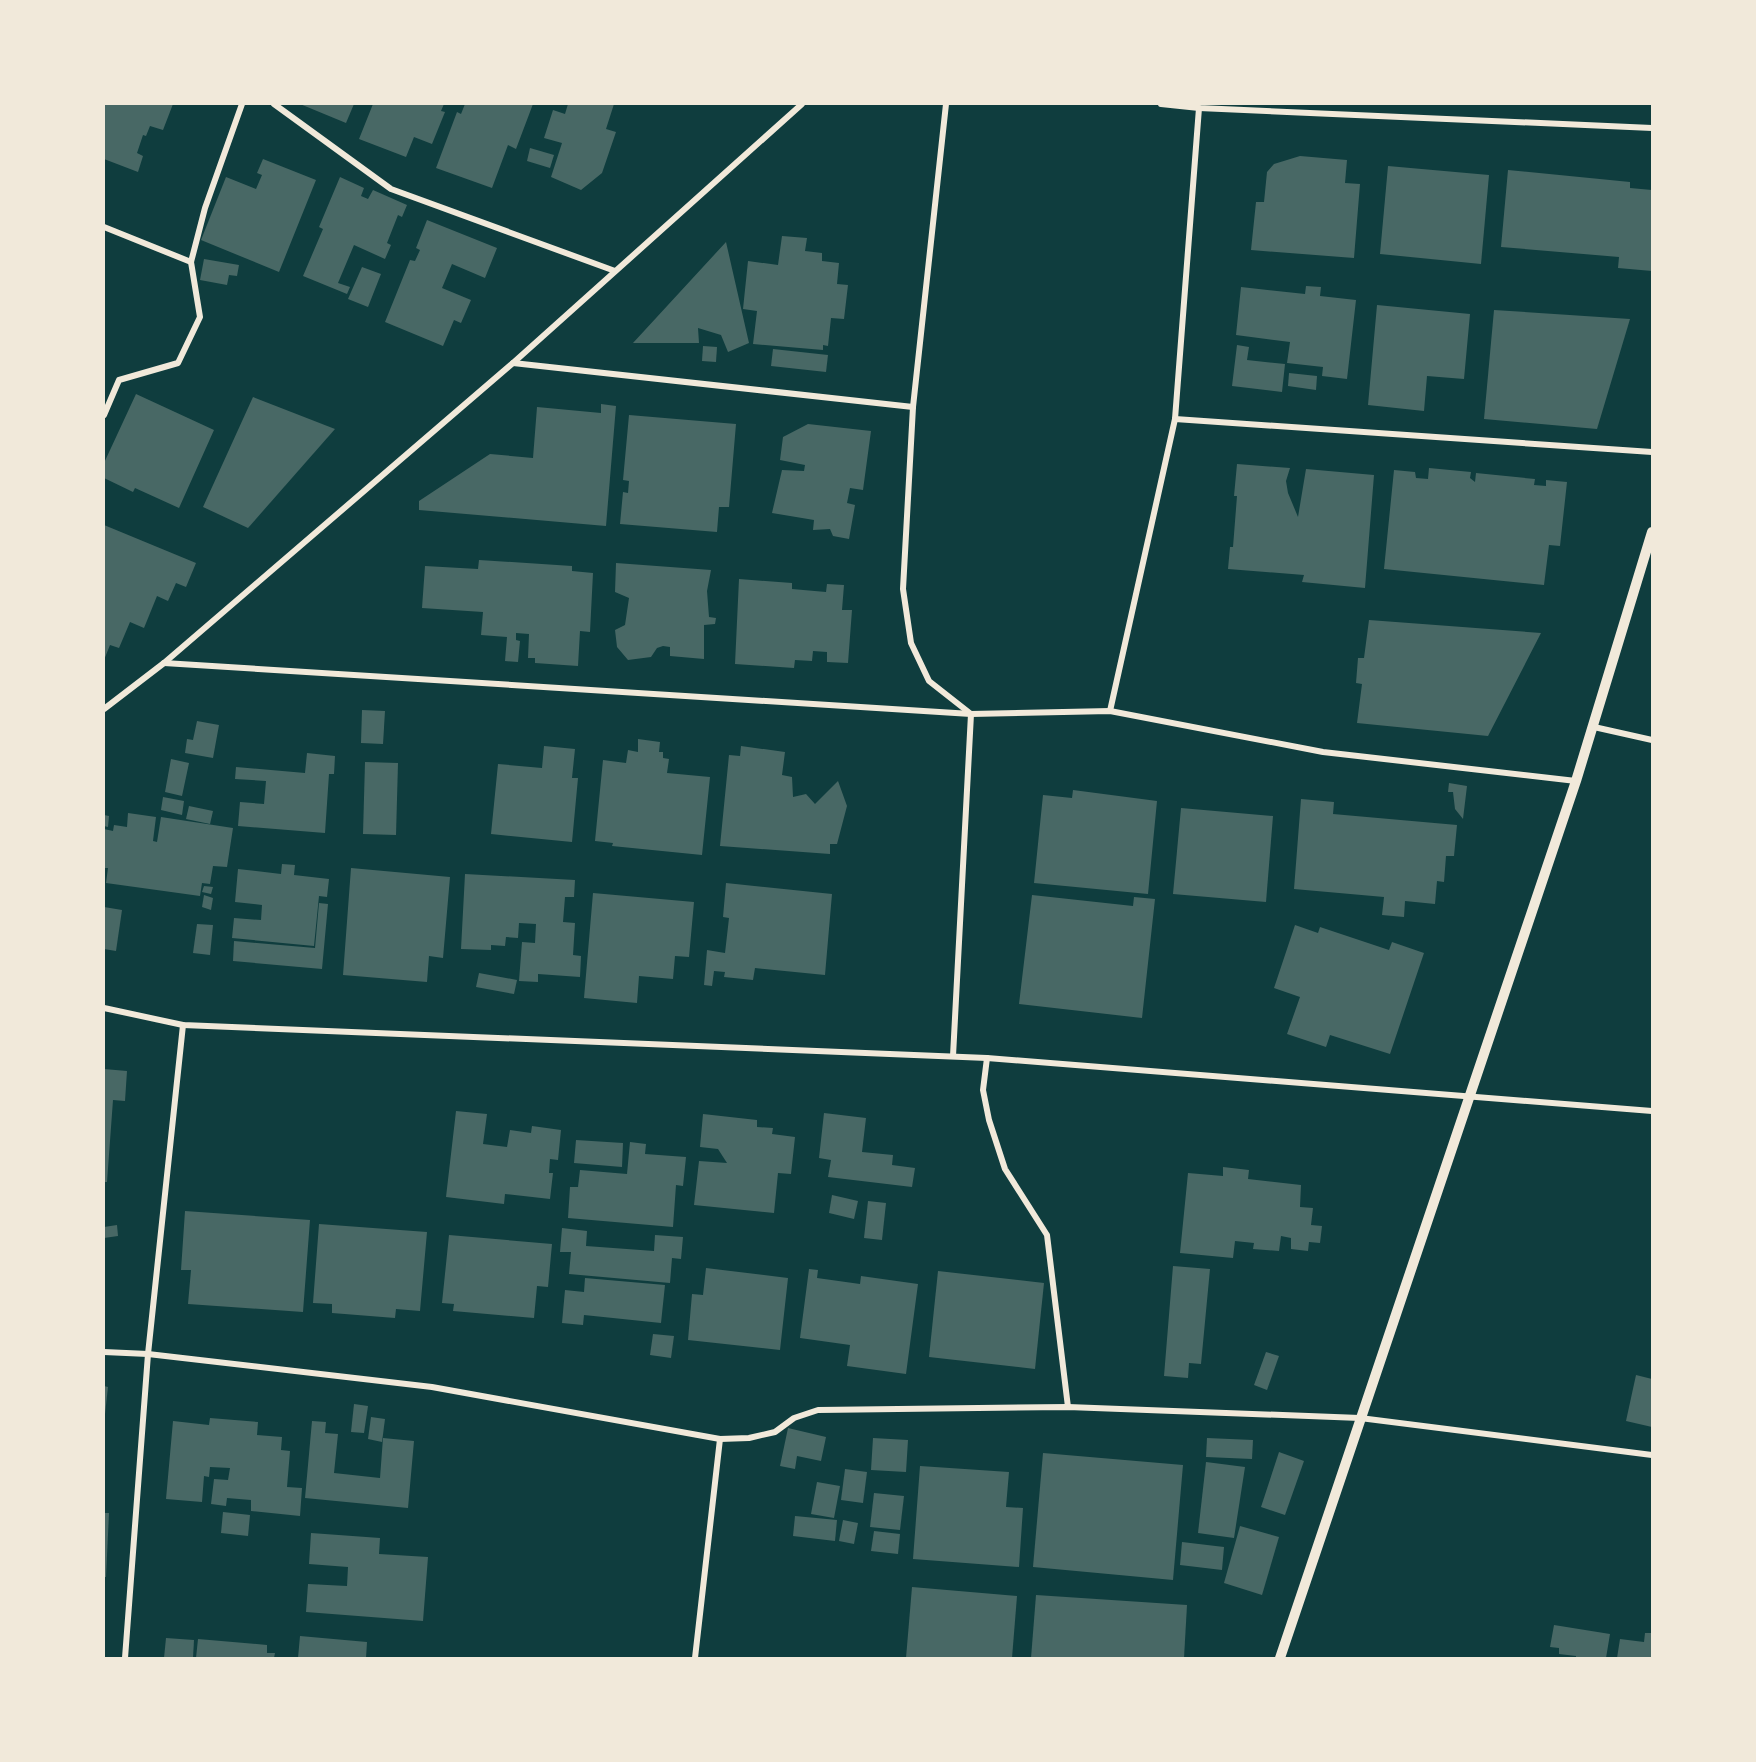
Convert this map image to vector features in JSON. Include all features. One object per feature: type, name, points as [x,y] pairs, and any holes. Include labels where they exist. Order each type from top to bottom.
[{"type":"street","points":[[104,416],[118,380],[178,363],[200,317],[191,262],[205,208],[242,104]]},
{"type":"street","points":[[274,104],[391,189],[615,271]]},
{"type":"street","points":[[104,709],[164,663],[513,363],[802,104]]},
{"type":"street","points":[[946,104],[913,407],[903,589],[911,643],[929,681],[971,714]]},
{"type":"street","points":[[1161,104],[1199,108],[1653,128]]},
{"type":"street","points":[[1110,711],[1174,419],[1199,108]]},
{"type":"street","points":[[104,227],[191,262]]},
{"type":"street","points":[[513,363],[913,407]]},
{"type":"street","points":[[1174,419],[1653,452]]},
{"type":"street","points":[[1280,1659],[1594,727],[1653,532]]},
{"type":"street","points":[[164,663],[971,714],[1110,711],[1323,752],[1576,781]]},
{"type":"street","points":[[953,1056],[971,714]]},
{"type":"street","points":[[1594,727],[1653,740]]},
{"type":"street","points":[[104,1008],[183,1025],[953,1056],[1653,1111]]},
{"type":"street","points":[[126,1659],[148,1353],[183,1025]]},
{"type":"street","points":[[987,1058],[983,1090],[989,1120],[1005,1169],[1047,1235],[1068,1407]]},
{"type":"street","points":[[104,1352],[148,1353],[432,1387],[720,1439],[749,1438],[775,1432],[794,1418],[818,1410],[1068,1407],[1360,1418],[1653,1455]]},
{"type":"street","points":[[694,1659],[720,1439]]},
{"type":"building","points":[[104,104],[173,104],[163,130],[150,126],[146,136],[143,135],[137,153],[143,156],[138,172],[104,159]]},
{"type":"building","points":[[300,104],[354,104],[346,123]]},
{"type":"building","points":[[373,104],[444,104],[441,111],[445,112],[432,144],[414,137],[406,157],[359,139]]},
{"type":"building","points":[[465,104],[533,104],[516,149],[508,145],[492,188],[436,168],[457,112],[461,114]]},
{"type":"building","points":[[568,104],[614,104],[606,129],[616,132],[602,173],[581,190],[551,177],[562,143],[544,138],[553,110],[565,114]]},
{"type":"building","points":[[530,148],[554,155],[550,168],[527,161]]},
{"type":"building","points":[[1300,156],[1347,160],[1345,183],[1360,184],[1354,258],[1251,250],[1256,202],[1264,202],[1267,172],[1274,164]]},
{"type":"building","points":[[263,159],[316,180],[279,272],[201,240],[226,177],[256,189],[262,175],[257,173]]},
{"type":"building","points":[[1388,166],[1489,175],[1481,264],[1380,254]]},
{"type":"building","points":[[1508,170],[1630,182],[1630,188],[1652,190],[1652,271],[1618,268],[1619,257],[1501,247]]},
{"type":"building","points":[[340,177],[364,188],[361,196],[368,199],[373,190],[407,205],[402,217],[398,215],[387,243],[391,245],[385,259],[354,245],[338,283],[350,287],[347,294],[303,276],[323,229],[319,227]]},
{"type":"building","points":[[427,220],[497,248],[485,278],[452,264],[442,288],[471,300],[461,323],[454,320],[443,346],[385,322],[410,260],[415,261],[420,250],[416,248]]},
{"type":"building","points":[[782,236],[807,238],[805,251],[822,253],[822,261],[839,263],[837,284],[848,285],[844,319],[831,318],[828,346],[823,345],[823,350],[753,344],[757,311],[743,309],[748,261],[778,265]]},
{"type":"building","points":[[726,242],[749,343],[728,352],[721,335],[698,328],[699,343],[633,343]]},
{"type":"building","points":[[204,259],[239,265],[237,276],[229,275],[227,285],[200,280]]},
{"type":"building","points":[[362,267],[381,274],[368,307],[348,299]]},
{"type":"building","points":[[1306,286],[1321,287],[1320,296],[1356,300],[1347,379],[1322,376],[1323,367],[1287,363],[1290,342],[1236,335],[1241,287],[1305,294]]},
{"type":"building","points":[[1377,305],[1470,314],[1464,379],[1427,376],[1424,411],[1368,405]]},
{"type":"building","points":[[1494,310],[1630,319],[1597,429],[1484,419]]},
{"type":"building","points":[[1237,345],[1249,347],[1247,360],[1285,364],[1282,392],[1232,386]]},
{"type":"building","points":[[703,346],[717,347],[716,362],[702,361]]},
{"type":"building","points":[[773,349],[828,355],[826,372],[771,366]]},
{"type":"building","points":[[1289,373],[1317,376],[1316,390],[1288,386]]},
{"type":"building","points":[[136,394],[214,430],[179,508],[135,488],[133,492],[104,478],[104,463]]},
{"type":"building","points":[[253,397],[335,429],[248,528],[203,507]]},
{"type":"building","points":[[601,404],[616,406],[606,526],[419,510],[419,501],[490,454],[533,458],[537,407],[601,413]]},
{"type":"building","points":[[629,415],[736,424],[729,507],[719,507],[717,532],[620,524],[623,492],[628,493],[629,481],[623,480]]},
{"type":"building","points":[[808,424],[871,431],[863,490],[850,488],[847,503],[855,505],[849,539],[833,536],[830,529],[813,530],[814,520],[772,513],[782,470],[804,471],[805,465],[780,460],[783,437]]},
{"type":"building","points":[[1237,464],[1290,468],[1286,481],[1288,493],[1298,517],[1306,469],[1374,475],[1365,588],[1302,582],[1304,575],[1228,569],[1230,547],[1233,547]]},
{"type":"building","points":[[1429,468],[1471,472],[1470,478],[1475,482],[1476,473],[1535,479],[1534,485],[1546,486],[1546,480],[1567,482],[1560,546],[1549,545],[1544,585],[1384,569],[1394,470],[1415,472],[1416,478],[1428,479]]},
{"type":"building","points":[[104,525],[196,563],[186,587],[176,583],[168,601],[157,596],[144,628],[130,622],[119,648],[110,645],[104,660]]},
{"type":"building","points":[[479,560],[572,566],[572,571],[593,573],[590,632],[580,631],[578,666],[535,663],[535,658],[528,658],[529,634],[516,633],[516,640],[520,641],[518,662],[505,661],[507,637],[481,635],[483,612],[422,608],[425,566],[478,569]]},
{"type":"building","points":[[616,563],[711,570],[707,591],[709,617],[716,618],[715,624],[704,625],[704,659],[670,656],[670,647],[663,646],[657,648],[651,657],[628,660],[617,647],[615,630],[625,625],[629,598],[615,592]]},
{"type":"building","points":[[739,579],[792,583],[792,589],[826,592],[827,584],[844,585],[842,610],[852,610],[848,663],[827,662],[827,652],[813,651],[812,661],[795,660],[794,668],[735,664]]},
{"type":"building","points":[[1369,620],[1541,633],[1488,736],[1357,723],[1362,684],[1356,683],[1358,658],[1364,658]]},
{"type":"building","points":[[362,710],[385,711],[383,744],[361,743]]},
{"type":"building","points":[[197,721],[219,725],[213,758],[185,753],[187,739],[193,740]]},
{"type":"building","points":[[638,739],[660,742],[659,752],[663,752],[663,758],[669,759],[667,773],[710,777],[702,855],[612,846],[613,843],[595,841],[603,760],[626,763],[628,750],[638,752]]},
{"type":"building","points":[[544,746],[575,749],[572,778],[578,778],[572,842],[491,834],[498,764],[542,768]]},
{"type":"building","points":[[741,746],[785,752],[782,775],[792,777],[793,797],[806,794],[815,804],[838,781],[847,806],[837,844],[830,844],[830,854],[720,846],[729,755],[740,756]]},
{"type":"building","points":[[307,753],[335,756],[334,774],[329,774],[325,833],[238,826],[240,802],[264,804],[266,781],[235,779],[236,767],[305,773]]},
{"type":"building","points":[[171,759],[189,763],[182,796],[165,792]]},
{"type":"building","points":[[365,762],[398,763],[396,835],[363,834]]},
{"type":"building","points":[[1449,783],[1467,786],[1463,819],[1455,809],[1453,792],[1448,792]]},
{"type":"building","points":[[1073,790],[1157,801],[1148,894],[1034,883],[1043,795],[1072,798]]},
{"type":"building","points":[[163,797],[184,801],[182,815],[161,810]]},
{"type":"building","points":[[1301,799],[1334,802],[1333,814],[1457,825],[1454,856],[1446,856],[1444,882],[1437,881],[1435,904],[1405,901],[1404,917],[1382,915],[1384,897],[1294,889]]},
{"type":"building","points":[[189,806],[213,811],[210,824],[186,819]]},
{"type":"building","points":[[1181,808],[1273,816],[1266,902],[1173,894]]},
{"type":"building","points":[[128,813],[156,817],[153,841],[157,842],[161,817],[233,828],[227,867],[213,866],[210,884],[202,883],[200,896],[106,883],[108,868],[104,868],[104,829],[113,831],[114,825],[127,827]]},
{"type":"building","points":[[104,815],[109,816],[108,827],[104,826]]},
{"type":"building","points":[[282,864],[295,865],[294,875],[329,879],[327,897],[319,896],[314,946],[232,938],[234,918],[261,920],[262,905],[235,902],[238,869],[281,874]]},
{"type":"building","points":[[351,868],[450,877],[443,958],[429,956],[427,982],[343,975]]},
{"type":"building","points":[[465,874],[575,880],[574,897],[565,897],[563,922],[575,923],[573,955],[581,956],[580,977],[538,974],[538,982],[519,981],[522,942],[535,943],[536,924],[519,923],[518,938],[506,937],[505,946],[491,945],[491,950],[461,949]]},
{"type":"building","points":[[726,883],[832,894],[825,975],[755,968],[753,980],[724,977],[725,972],[714,971],[712,986],[704,985],[707,950],[725,953],[729,918],[723,917]]},
{"type":"building","points":[[204,886],[213,887],[211,894],[202,892]]},
{"type":"building","points":[[593,893],[694,902],[689,957],[675,956],[673,979],[639,976],[637,1003],[584,998]]},
{"type":"building","points":[[204,895],[213,898],[211,910],[202,907]]},
{"type":"building","points":[[1032,895],[1133,906],[1134,897],[1155,899],[1142,1018],[1019,1004]]},
{"type":"building","points":[[319,903],[328,904],[322,969],[233,961],[234,941],[315,948]]},
{"type":"building","points":[[104,907],[122,910],[116,951],[104,949]]},
{"type":"building","points":[[197,924],[213,925],[210,955],[193,953]]},
{"type":"building","points":[[1295,925],[1318,933],[1320,927],[1389,950],[1392,942],[1424,953],[1390,1054],[1330,1035],[1326,1047],[1287,1034],[1300,997],[1274,988]]},
{"type":"building","points":[[479,973],[517,980],[514,994],[476,987]]},
{"type":"building","points":[[104,1069],[127,1071],[125,1101],[113,1100],[107,1182],[104,1182]]},
{"type":"building","points":[[456,1111],[487,1114],[483,1144],[507,1147],[510,1130],[531,1133],[532,1126],[561,1130],[558,1160],[550,1159],[549,1173],[553,1173],[550,1199],[505,1194],[504,1204],[446,1197]]},
{"type":"building","points":[[824,1113],[866,1118],[862,1152],[893,1155],[892,1165],[915,1168],[912,1187],[828,1177],[831,1160],[819,1158]]},
{"type":"building","points":[[703,1114],[757,1120],[757,1127],[773,1128],[772,1134],[795,1137],[791,1174],[778,1173],[774,1213],[694,1205],[699,1161],[727,1163],[718,1149],[700,1147]]},
{"type":"building","points":[[576,1140],[623,1143],[622,1167],[574,1163]]},
{"type":"building","points":[[630,1142],[646,1144],[645,1154],[686,1157],[683,1186],[676,1185],[673,1227],[568,1218],[570,1187],[578,1187],[580,1170],[627,1174]]},
{"type":"building","points":[[1223,1167],[1249,1170],[1248,1179],[1301,1185],[1300,1207],[1313,1208],[1311,1225],[1322,1226],[1320,1243],[1309,1242],[1308,1251],[1291,1249],[1291,1238],[1281,1236],[1279,1251],[1253,1249],[1254,1243],[1235,1241],[1233,1258],[1180,1253],[1188,1173],[1223,1176]]},
{"type":"building","points":[[832,1195],[858,1201],[854,1219],[829,1213]]},
{"type":"building","points":[[868,1201],[886,1203],[882,1240],[864,1238]]},
{"type":"building","points":[[185,1211],[310,1220],[303,1312],[188,1304],[191,1270],[181,1270]]},
{"type":"building","points":[[319,1224],[427,1232],[420,1311],[396,1309],[395,1318],[332,1313],[332,1304],[313,1303]]},
{"type":"building","points":[[117,1225],[118,1236],[104,1238],[104,1227]]},
{"type":"building","points":[[562,1228],[587,1231],[586,1246],[654,1251],[655,1235],[683,1237],[681,1259],[672,1258],[670,1283],[569,1274],[571,1252],[560,1252]]},
{"type":"building","points":[[449,1235],[552,1244],[548,1287],[537,1286],[534,1318],[453,1311],[454,1304],[442,1303]]},
{"type":"building","points":[[1173,1266],[1210,1269],[1201,1364],[1189,1363],[1188,1378],[1164,1376]]},
{"type":"building","points":[[706,1268],[788,1278],[780,1350],[688,1340],[692,1294],[703,1295]]},
{"type":"building","points":[[809,1269],[818,1270],[817,1278],[860,1284],[861,1276],[918,1284],[906,1374],[847,1366],[850,1345],[800,1338]]},
{"type":"building","points":[[938,1271],[1044,1283],[1035,1369],[929,1357]]},
{"type":"building","points":[[585,1278],[665,1285],[661,1323],[584,1315],[583,1325],[562,1323],[565,1290],[584,1292]]},
{"type":"building","points":[[653,1334],[674,1336],[671,1358],[650,1355]]},
{"type":"building","points":[[1266,1352],[1279,1356],[1267,1390],[1254,1385]]},
{"type":"building","points":[[1636,1375],[1652,1379],[1652,1427],[1626,1421]]},
{"type":"building","points":[[104,1386],[108,1387],[105,1414],[104,1414]]},
{"type":"building","points":[[354,1404],[368,1406],[364,1433],[351,1432]]},
{"type":"building","points":[[371,1417],[385,1419],[382,1442],[368,1439]]},
{"type":"building","points":[[210,1418],[258,1422],[257,1435],[282,1437],[281,1450],[290,1451],[287,1487],[302,1488],[300,1516],[251,1511],[251,1500],[227,1498],[226,1506],[211,1504],[214,1479],[228,1480],[230,1468],[210,1467],[209,1477],[204,1476],[202,1502],[166,1499],[173,1421],[209,1425]]},
{"type":"building","points":[[312,1421],[326,1422],[325,1433],[338,1434],[334,1473],[380,1478],[383,1438],[414,1441],[408,1508],[305,1498]]},
{"type":"building","points":[[788,1428],[826,1437],[821,1461],[797,1456],[795,1469],[780,1466]]},
{"type":"building","points":[[873,1438],[908,1440],[906,1472],[871,1470]]},
{"type":"building","points":[[1207,1438],[1253,1440],[1252,1459],[1206,1457]]},
{"type":"building","points":[[1279,1452],[1304,1461],[1285,1515],[1261,1507]]},
{"type":"building","points":[[1043,1453],[1183,1465],[1173,1580],[1033,1567]]},
{"type":"building","points":[[1206,1462],[1245,1467],[1234,1538],[1198,1533]]},
{"type":"building","points":[[920,1466],[1009,1472],[1006,1507],[1023,1508],[1019,1567],[913,1559]]},
{"type":"building","points":[[845,1469],[867,1472],[863,1503],[841,1500]]},
{"type":"building","points":[[817,1482],[840,1486],[834,1518],[811,1514]]},
{"type":"building","points":[[874,1493],[904,1496],[900,1530],[870,1527]]},
{"type":"building","points":[[223,1512],[250,1515],[248,1536],[221,1533]]},
{"type":"building","points":[[104,1513],[109,1513],[106,1577],[104,1577]]},
{"type":"building","points":[[795,1516],[837,1520],[835,1541],[793,1536]]},
{"type":"building","points":[[843,1520],[858,1523],[854,1544],[839,1541]]},
{"type":"building","points":[[1240,1526],[1279,1537],[1262,1595],[1224,1583]]},
{"type":"building","points":[[874,1531],[900,1534],[898,1554],[871,1551]]},
{"type":"building","points":[[311,1533],[380,1538],[379,1554],[428,1557],[423,1621],[306,1612],[308,1584],[347,1586],[348,1567],[309,1564]]},
{"type":"building","points":[[1182,1542],[1224,1547],[1222,1570],[1180,1565]]},
{"type":"building","points":[[912,1587],[1017,1596],[1012,1658],[906,1658]]},
{"type":"building","points":[[1036,1595],[1187,1605],[1184,1658],[1031,1658]]},
{"type":"building","points":[[1554,1625],[1610,1634],[1606,1658],[1576,1658],[1576,1656],[1559,1654],[1559,1648],[1550,1647]]},
{"type":"building","points":[[1645,1633],[1652,1633],[1652,1658],[1617,1658],[1620,1639],[1644,1642]]},
{"type":"building","points":[[300,1636],[367,1642],[366,1658],[298,1658]]},
{"type":"building","points":[[166,1638],[194,1640],[193,1658],[164,1658]]},
{"type":"building","points":[[198,1639],[267,1645],[267,1653],[275,1653],[274,1658],[196,1658]]}]
